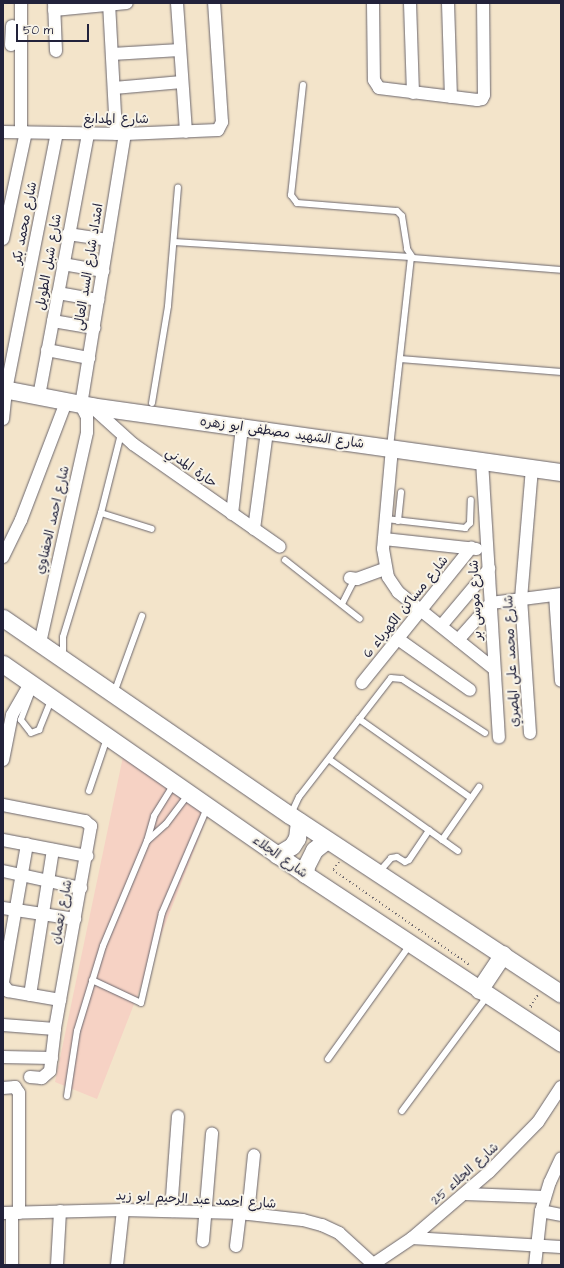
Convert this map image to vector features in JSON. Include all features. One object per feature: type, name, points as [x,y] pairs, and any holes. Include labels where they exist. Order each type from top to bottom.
[{"type":"main road","name":"شارع الشهيد مصطفى ابو زهره","points":[[4,389],[79,404],[561,472]]},
{"type":"main road","points":[[3,618],[327,840],[503,954],[561,994]]},
{"type":"main road","name":"شارع الجلاء","points":[[3,664],[277,855],[410,945],[561,1043]]},
{"type":"main road","points":[[277,855],[292,846],[298,834],[295,818]]},
{"type":"main road","points":[[305,874],[306,866],[314,850],[327,840]]},
{"type":"main road","points":[[484,993],[503,954]]},
{"type":"street","points":[[8,45],[21,3]]},
{"type":"street","points":[[56,51],[54,6],[126,3]]},
{"type":"street","points":[[176,3],[186,132]]},
{"type":"street","name":"شارع المدابغ","points":[[3,132],[121,134],[216,131],[220,129],[222,122],[214,3]]},
{"type":"street","points":[[373,3],[374,80],[379,88],[388,91],[480,100],[484,95],[483,3]]},
{"type":"street","points":[[410,3],[413,93]]},
{"type":"street","points":[[448,3],[451,97]]},
{"type":"street","name":"امتداد شارع السد العالى","points":[[3,557],[20,520],[79,404],[89,358],[108,240],[121,134],[114,88],[109,4]]},
{"type":"street","points":[[3,239],[24,132],[8,45],[12,26]]},
{"type":"street","points":[[112,54],[180,50]]},
{"type":"street","points":[[114,88],[182,82]]},
{"type":"street","name":"شارع محمد بكر","points":[[3,419],[4,389],[57,133]]},
{"type":"street","name":"شارع شبل الطويل","points":[[39,396],[88,133]]},
{"type":"street","points":[[68,234],[108,240]]},
{"type":"street","points":[[63,264],[103,271]]},
{"type":"street","points":[[58,293],[98,300]]},
{"type":"street","points":[[52,320],[94,328]]},
{"type":"street","points":[[47,350],[89,358]]},
{"type":"street","name":"حارة المدني","points":[[79,404],[280,547]]},
{"type":"street","name":"شارع احمد الحفناوي","points":[[40,643],[87,432],[87,417],[79,404]]},
{"type":"street","points":[[232,514],[242,427]]},
{"type":"street","points":[[254,529],[267,431]]},
{"type":"street","points":[[391,448],[384,539],[385,569],[392,585],[494,670]]},
{"type":"street","name":"شارع موسى بر","points":[[482,461],[499,737]]},
{"type":"street","name":"شارع محمد على المصري","points":[[530,733],[521,599],[532,468]]},
{"type":"street","points":[[384,539],[487,550]]},
{"type":"street","name":"شارع مساكن الكهرباء 6","points":[[362,683],[471,548]]},
{"type":"street","points":[[352,579],[385,569]]},
{"type":"street","points":[[440,626],[489,569]]},
{"type":"street","points":[[458,640],[491,602],[558,594],[561,681]]},
{"type":"street","points":[[398,639],[470,690]]},
{"type":"street","points":[[3,760],[8,714],[33,684]]},
{"type":"street","name":"شارع نعمان","points":[[3,806],[89,823],[92,830],[55,1028],[52,1058],[47,1075],[30,1077]]},
{"type":"street","points":[[3,840],[87,856]]},
{"type":"street","points":[[27,844],[21,874],[9,909],[3,983],[8,991],[60,1000]]},
{"type":"street","points":[[30,995],[53,850]]},
{"type":"street","points":[[3,871],[81,888]]},
{"type":"street","points":[[9,909],[44,913],[75,919]]},
{"type":"street","points":[[3,1025],[55,1028]]},
{"type":"street","points":[[3,1057],[52,1058]]},
{"type":"street","points":[[3,1088],[16,1087],[19,1093],[11,1213],[12,1265]]},
{"type":"street","name":"شارع الجلاء 25","points":[[372,1265],[412,1238],[465,1194],[522,1139],[561,1087]]},
{"type":"street","points":[[171,1211],[178,1116]]},
{"type":"street","points":[[203,1241],[212,1133]]},
{"type":"street","points":[[236,1246],[244,1214],[254,1155]]},
{"type":"street","points":[[535,1265],[541,1212],[545,1197],[557,1178],[561,1158]]},
{"type":"street","points":[[465,1194],[545,1197]]},
{"type":"street","points":[[117,1265],[123,1210]]},
{"type":"street","name":"شارع احمد عبد الرحيم ابو زيد","points":[[11,1213],[123,1210],[206,1212],[244,1214],[322,1224],[339,1233],[372,1265]]},
{"type":"street","points":[[56,1265],[60,1211]]},
{"type":"street","points":[[541,1212],[561,1216]]},
{"type":"street","points":[[412,1238],[561,1247]]},
{"type":"lane","points":[[303,85],[291,195],[294,201],[300,204],[397,211],[402,216],[411,257],[391,448]]},
{"type":"lane","points":[[152,403],[174,242],[178,187]]},
{"type":"lane","points":[[174,242],[411,257],[561,270]]},
{"type":"lane","points":[[400,359],[561,372]]},
{"type":"lane","points":[[63,659],[63,637],[101,513],[121,434]]},
{"type":"lane","points":[[398,521],[401,492]]},
{"type":"lane","points":[[386,519],[465,528],[470,523],[471,500]]},
{"type":"lane","points":[[101,513],[152,529]]},
{"type":"lane","points":[[284,560],[360,619]]},
{"type":"lane","points":[[342,604],[352,579]]},
{"type":"lane","points":[[114,694],[142,616]]},
{"type":"lane","points":[[295,818],[299,797],[330,760],[387,680],[399,677],[486,733]]},
{"type":"lane","points":[[33,684],[21,720],[31,733],[40,730],[52,698]]},
{"type":"lane","points":[[359,719],[471,798]]},
{"type":"lane","points":[[89,791],[108,736]]},
{"type":"lane","points":[[330,760],[458,851]]},
{"type":"lane","points":[[67,1096],[77,1031],[103,946],[147,841],[154,816],[175,783]]},
{"type":"lane","points":[[442,840],[479,787]]},
{"type":"lane","points":[[147,841],[166,824],[189,793]]},
{"type":"lane","points":[[92,980],[141,1003],[162,913],[208,806]]},
{"type":"lane","points":[[378,874],[390,858],[397,857],[405,862],[409,860],[429,830]]},
{"type":"lane","points":[[328,1059],[410,945]]},
{"type":"lane","points":[[402,1111],[484,993]]},
{"type":"path","points":[[346,852],[333,870],[468,964],[460,977]]},
{"type":"path","points":[[536,1010],[530,1006],[545,983]]},
{"type":"shaded area","points":[[125,747],[211,807],[97,1099],[55,1082]]}]
